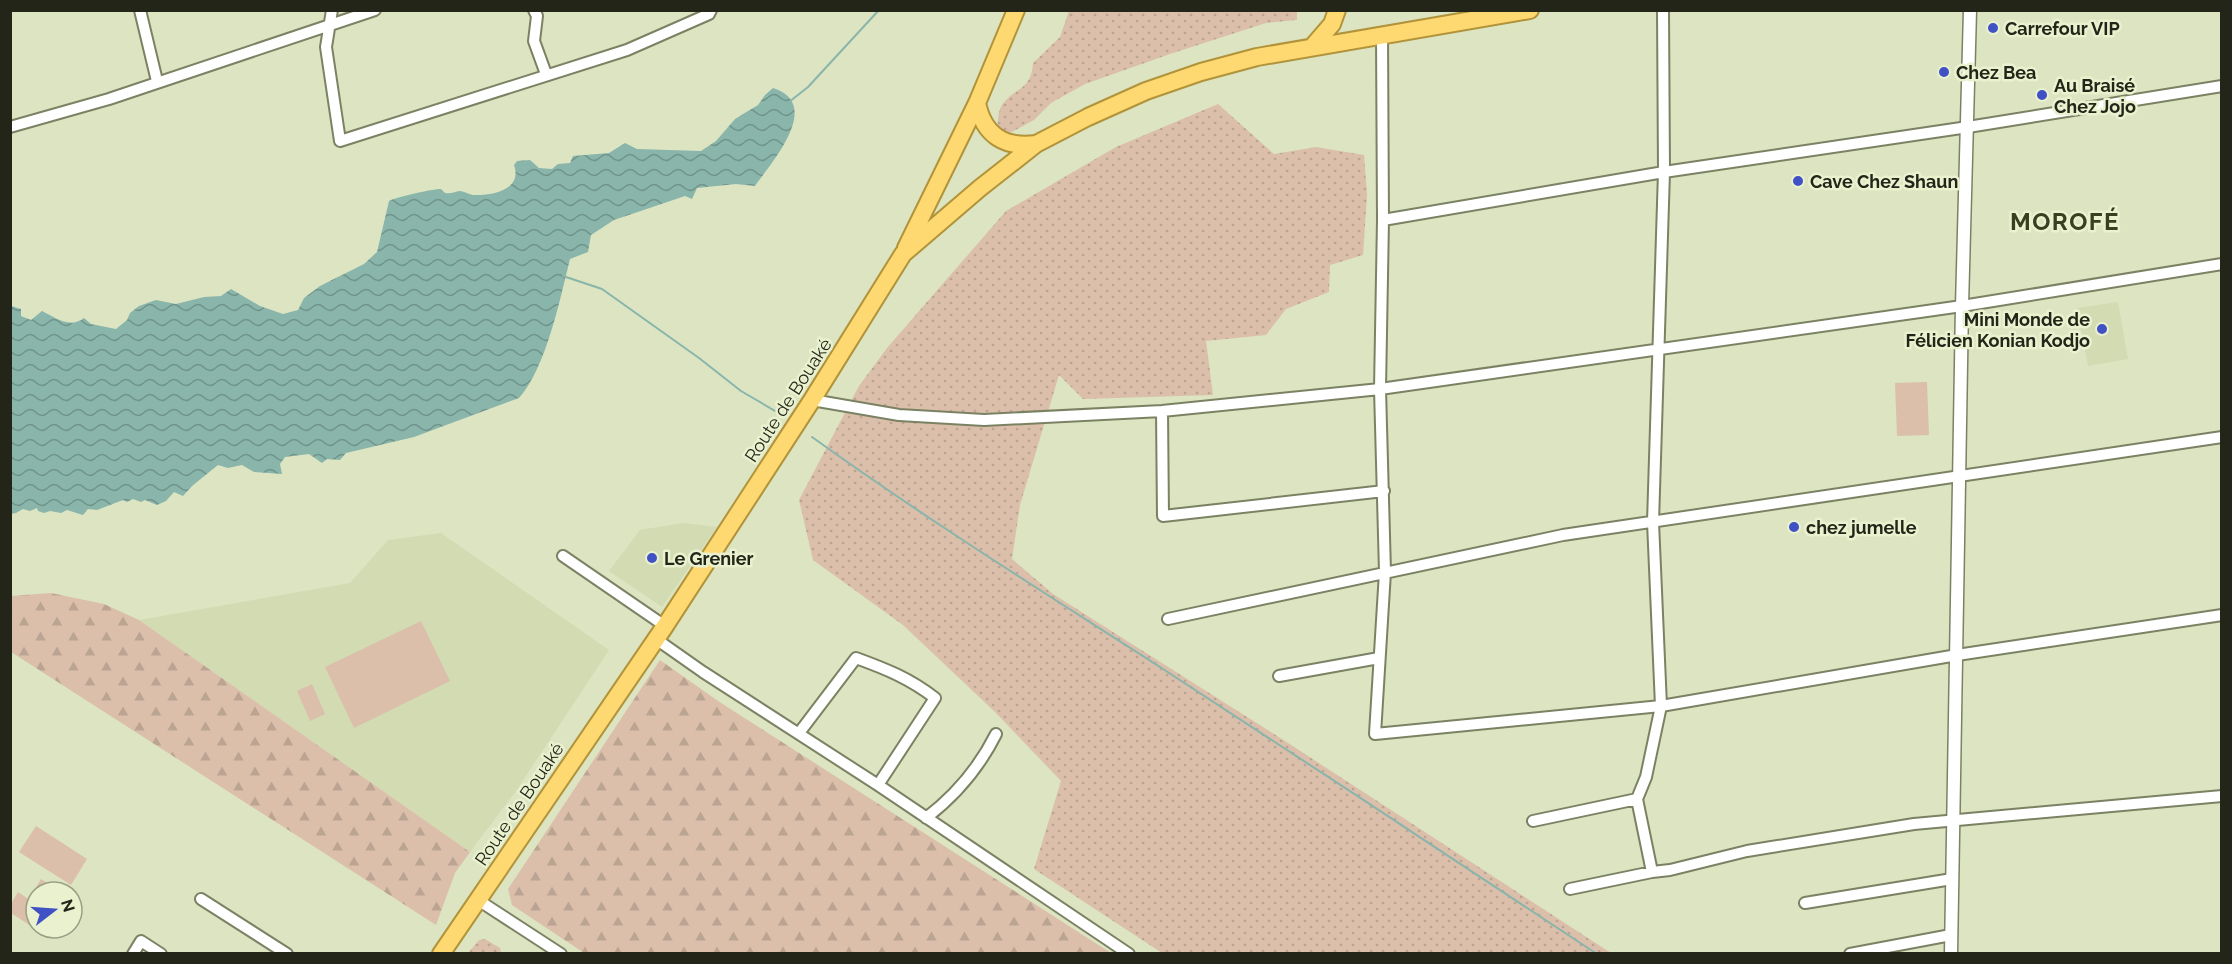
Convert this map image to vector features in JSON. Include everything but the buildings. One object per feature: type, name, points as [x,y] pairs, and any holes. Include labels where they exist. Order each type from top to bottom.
[{"type":"highway","points":[[903,254],[977,103],[1016,10]]},
{"type":"highway","points":[[1313,46],[1332,24],[1337,10]]},
{"type":"highway","name":"Route de Bouaké","points":[[441,954],[660,633],[812,400],[903,254],[1036,144],[1088,117],[1157,87],[1257,57],[1495,13],[1530,10]]},
{"type":"highway","points":[[977,103],[980,116],[986,126],[1001,141],[1022,146],[1036,144]]},
{"type":"street","points":[[140,10],[157,81]]},
{"type":"street","points":[[332,10],[326,46],[340,141],[627,50],[709,14],[711,10]]},
{"type":"street","points":[[10,127],[109,99],[157,81],[375,10]]},
{"type":"street","points":[[534,10],[537,16],[534,41],[546,74]]},
{"type":"street","points":[[1653,872],[1636,799],[1646,777],[1661,706],[1653,522],[1664,172],[1663,10]]},
{"type":"street","points":[[1951,954],[1962,306],[1970,10]]},
{"type":"street","points":[[1382,34],[1383,220],[1380,389],[1385,572],[1376,734],[1661,706],[1957,655],[2222,615]]},
{"type":"street","points":[[1383,220],[1664,172],[1968,127],[2222,86]]},
{"type":"street","points":[[812,400],[899,415],[984,420],[1162,411],[1380,389],[1962,306],[2222,264]]},
{"type":"street","points":[[1162,411],[1163,516],[1384,491]]},
{"type":"street","points":[[1168,619],[1563,535],[2222,437]]},
{"type":"street","points":[[563,556],[660,633],[703,672],[878,784],[1129,954]]},
{"type":"street","points":[[799,733],[855,658],[894,671],[916,683],[935,698],[878,784]]},
{"type":"street","points":[[1279,676],[1379,658]]},
{"type":"street","points":[[926,818],[966,782],[989,750],[996,734]]},
{"type":"street","points":[[1570,889],[1670,870],[1747,851],[1954,819],[2222,796]]},
{"type":"street","points":[[1533,820],[1636,799]]},
{"type":"street","points":[[1805,903],[1952,879]]},
{"type":"street","points":[[201,899],[287,954]]},
{"type":"street","points":[[478,900],[561,954]]},
{"type":"street","points":[[1850,954],[1951,935]]},
{"type":"street","points":[[133,954],[141,941],[161,954]]},
{"type":"shaded area","name":"Mini Monde de Félicien Konian Kodjo","points":[[2118,302],[2128,359],[2088,366],[2077,308]]},
{"type":"shaded area","points":[[683,523],[717,527],[662,607],[609,571],[640,530]]},
{"type":"shaded area","points":[[441,533],[609,650],[516,791],[470,852],[139,620],[350,583],[388,540]]},
{"type":"green space","points":[[1069,11],[1297,11],[1297,20],[1266,23],[1085,84],[1051,103],[1034,120],[1008,134],[997,128],[1002,105],[1025,84],[1032,72],[1033,63],[1060,37]]},
{"type":"green space","points":[[1218,104],[1274,154],[1316,147],[1364,155],[1367,195],[1363,255],[1330,265],[1329,292],[1286,309],[1266,335],[1206,341],[1213,395],[1083,399],[1059,375],[1020,505],[1012,559],[1053,594],[1288,743],[1611,953],[1162,953],[1034,869],[1061,781],[995,712],[903,625],[813,560],[799,500],[859,386],[887,348],[1006,211],[1116,147]]},
{"type":"green space","points":[[1927,382],[1929,435],[1897,436],[1895,383]]},
{"type":"green space","points":[[51,593],[104,604],[139,620],[470,852],[455,873],[436,925],[11,652],[11,596]]},
{"type":"green space","points":[[421,621],[450,681],[354,728],[325,667]]},
{"type":"green space","points":[[660,660],[718,701],[1111,953],[584,953],[512,905],[508,889]]},
{"type":"green space","points":[[312,684],[325,714],[310,721],[297,691]]},
{"type":"green space","points":[[36,826],[87,859],[74,880],[63,880],[19,852]]},
{"type":"green space","points":[[18,892],[24,896],[24,922],[11,913],[11,904]]},
{"type":"green space","points":[[485,939],[500,948],[501,953],[468,953],[479,940]]},
{"type":"water","points":[[773,88],[788,96],[794,107],[794,120],[781,149],[755,186],[736,184],[697,188],[692,199],[685,196],[614,220],[591,235],[588,252],[570,259],[551,332],[537,369],[519,398],[414,437],[346,453],[340,460],[327,459],[322,463],[309,454],[285,457],[280,464],[282,474],[254,472],[242,465],[228,468],[218,465],[183,496],[174,492],[166,501],[157,505],[145,500],[141,502],[133,499],[127,502],[123,500],[97,510],[88,509],[83,515],[67,510],[61,513],[50,511],[44,513],[38,511],[37,508],[30,511],[23,509],[11,514],[11,306],[21,309],[21,316],[31,320],[42,311],[63,321],[74,323],[84,318],[91,324],[116,329],[139,306],[156,300],[176,304],[204,297],[221,296],[231,289],[260,306],[283,314],[298,310],[304,298],[320,286],[364,264],[377,252],[389,201],[441,189],[445,193],[461,191],[473,195],[496,193],[510,186],[514,180],[516,174],[514,165],[517,161],[530,160],[539,168],[552,169],[558,164],[570,163],[573,156],[609,153],[625,143],[637,149],[701,151],[716,141],[735,119],[758,105]]},
{"type":"waterway","points":[[789,102],[808,87],[879,10]]},
{"type":"waterway","points":[[563,276],[602,289],[741,391],[782,415]]},
{"type":"waterway","points":[[812,437],[942,526],[1597,954]]},
{"type":"place","name":"Carrefour VIP","points":[[1993,28]]},
{"type":"place","name":"Chez Bea","points":[[1944,72]]},
{"type":"place","name":"Au Braisé Chez Jojo","points":[[2042,95]]},
{"type":"place","name":"Cave Chez Shaun","points":[[1798,181]]},
{"type":"place","name":"Mini Monde de Félicien Konian Kodjo","points":[[2102,329]]},
{"type":"place","name":"chez jumelle","points":[[1794,527]]},
{"type":"place","name":"Le Grenier","points":[[652,558]]},
{"type":"district","name":"MOROFÉ","points":[[2065,221]]}]
